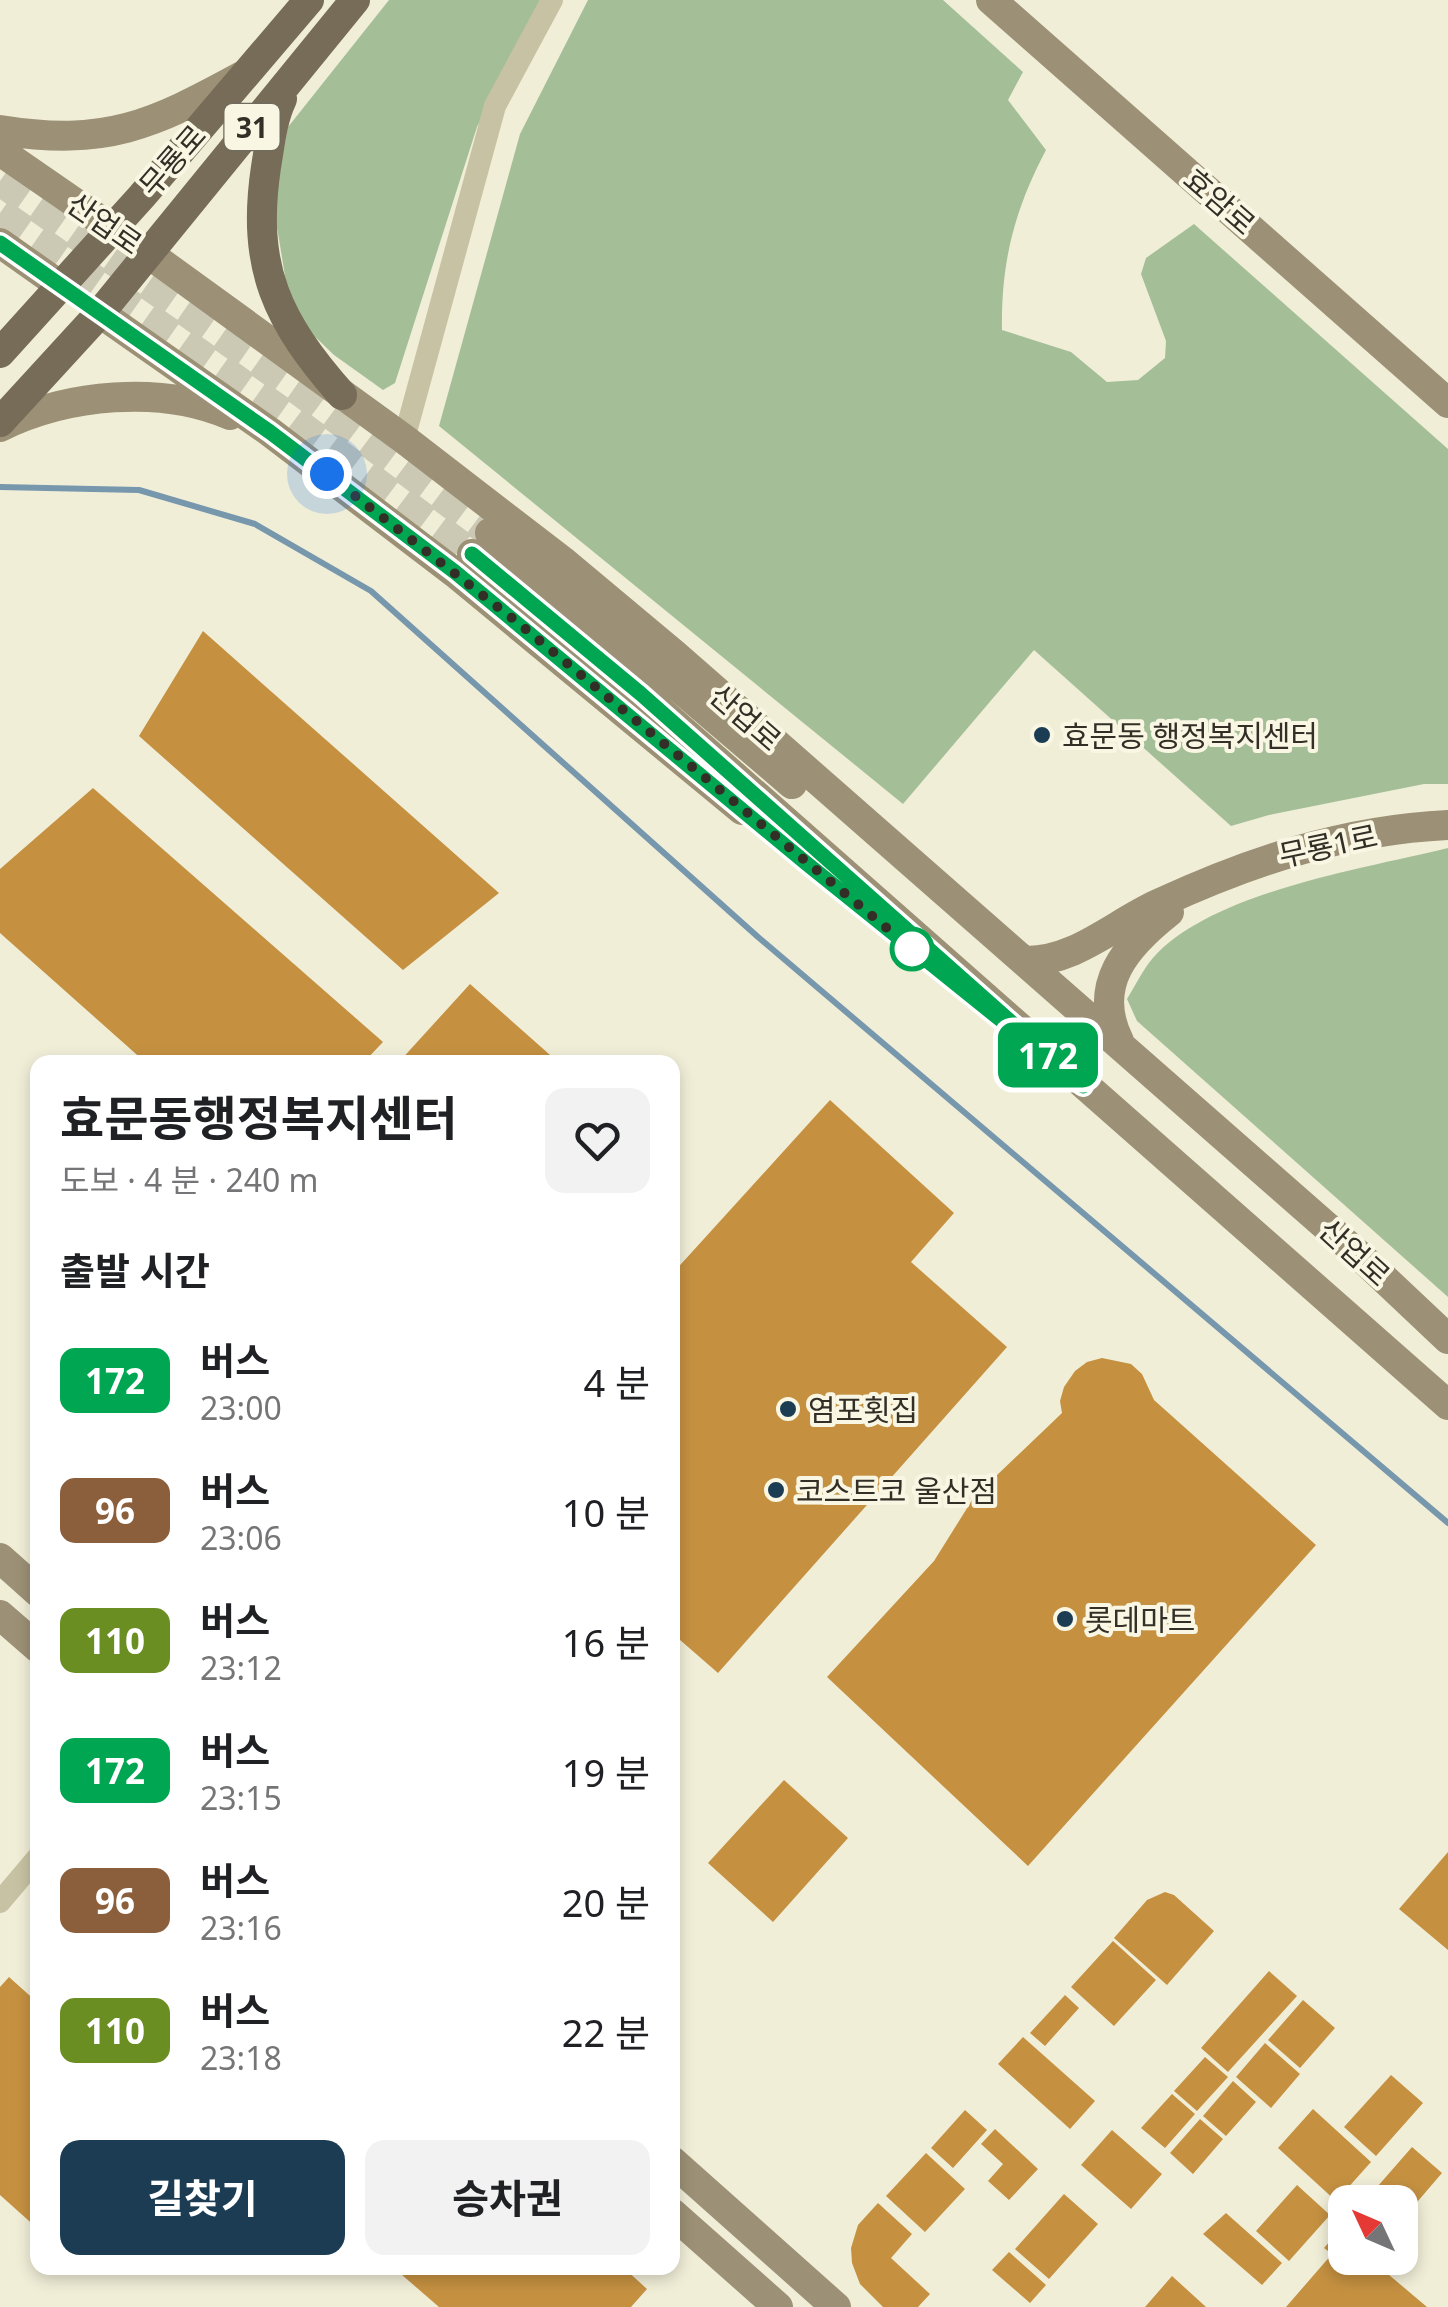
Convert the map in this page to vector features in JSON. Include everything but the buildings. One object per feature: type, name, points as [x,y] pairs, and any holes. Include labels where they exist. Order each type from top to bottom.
[{"type":"main road","name":"무룡로","points":[[112,229],[309,0]]},
{"type":"main road","name":"무룡로","points":[[0,424],[100,314],[355,0]]},
{"type":"main road","name":"효암로","points":[[991,0],[1448,403]]},
{"type":"main road","points":[[0,130],[69,136],[106,134],[145,124],[245,75]]},
{"type":"main road","points":[[290,82],[272,127],[263,192],[264,252],[269,282],[293,334],[342,395]]},
{"type":"main road","name":"산업로","points":[[0,151],[149,254],[506,515],[675,655],[1025,961],[1359,1255],[1448,1339]]},
{"type":"main road","name":"31","points":[[0,353],[112,229]]},
{"type":"main road","name":"산업로","points":[[0,243],[270,432],[455,572],[1083,1086]]},
{"type":"main road","points":[[0,424],[81,401],[152,398],[215,408],[270,432]]},
{"type":"main road","name":"산업로","points":[[1448,1352],[661,672],[481,544],[641,694],[1448,1405]]},
{"type":"main road","name":"무룡1로","points":[[1213,882],[1264,859],[1312,846],[1448,825]]},
{"type":"main road","points":[[1025,961],[1061,956],[1159,904],[1213,882]]},
{"type":"main road","points":[[1121,1045],[1107,1006],[1110,984],[1120,962],[1166,914],[1213,882]]},
{"type":"main road","points":[[0,1558],[30,1585]]},
{"type":"main road","points":[[0,1615],[30,1641]]},
{"type":"main road","points":[[680,2168],[836,2307]]},
{"type":"main road","points":[[680,2220],[778,2307]]},
{"type":"street","points":[[404,438],[495,106],[552,0]]},
{"type":"street","points":[[0,1902],[30,1866]]},
{"type":"green space","points":[[389,0],[542,0],[477,127],[395,383],[383,390],[334,355],[306,328],[289,300],[273,203],[288,127]]},
{"type":"green space","points":[[588,0],[943,0],[1023,72],[1008,100],[1046,150],[1025,194],[1012,237],[1004,282],[1002,330],[1071,352],[1107,382],[1138,380],[1165,358],[1166,341],[1141,274],[1146,258],[1194,224],[1448,449],[1448,784],[1424,784],[1231,826],[1034,650],[903,804],[439,426],[520,134]]},
{"type":"green space","points":[[1448,848],[1448,1297],[1137,1021],[1127,999],[1152,959],[1178,936],[1211,916],[1290,886]]},
{"type":"waterway","points":[[0,487],[139,490],[255,524],[371,591],[758,937],[1448,1523]]},
{"type":"tunnel","points":[[0,181],[301,392],[490,533]]},
{"type":"tunnel","points":[[0,213],[285,414],[472,554]]},
{"type":"bus line","name":"172","points":[[0,243],[270,432],[455,572],[1083,1086],[641,694],[472,554]]},
{"type":"place","name":"효문동 행정복지센터","points":[[1042,735]]},
{"type":"place","name":"염포횟집","points":[[788,1409]]},
{"type":"place","name":"코스트코 울산점","points":[[776,1490]]},
{"type":"place","name":"롯데마트","points":[[1065,1619]]},
{"type":"route","points":[[327,474],[517,622],[912,949]]}]
